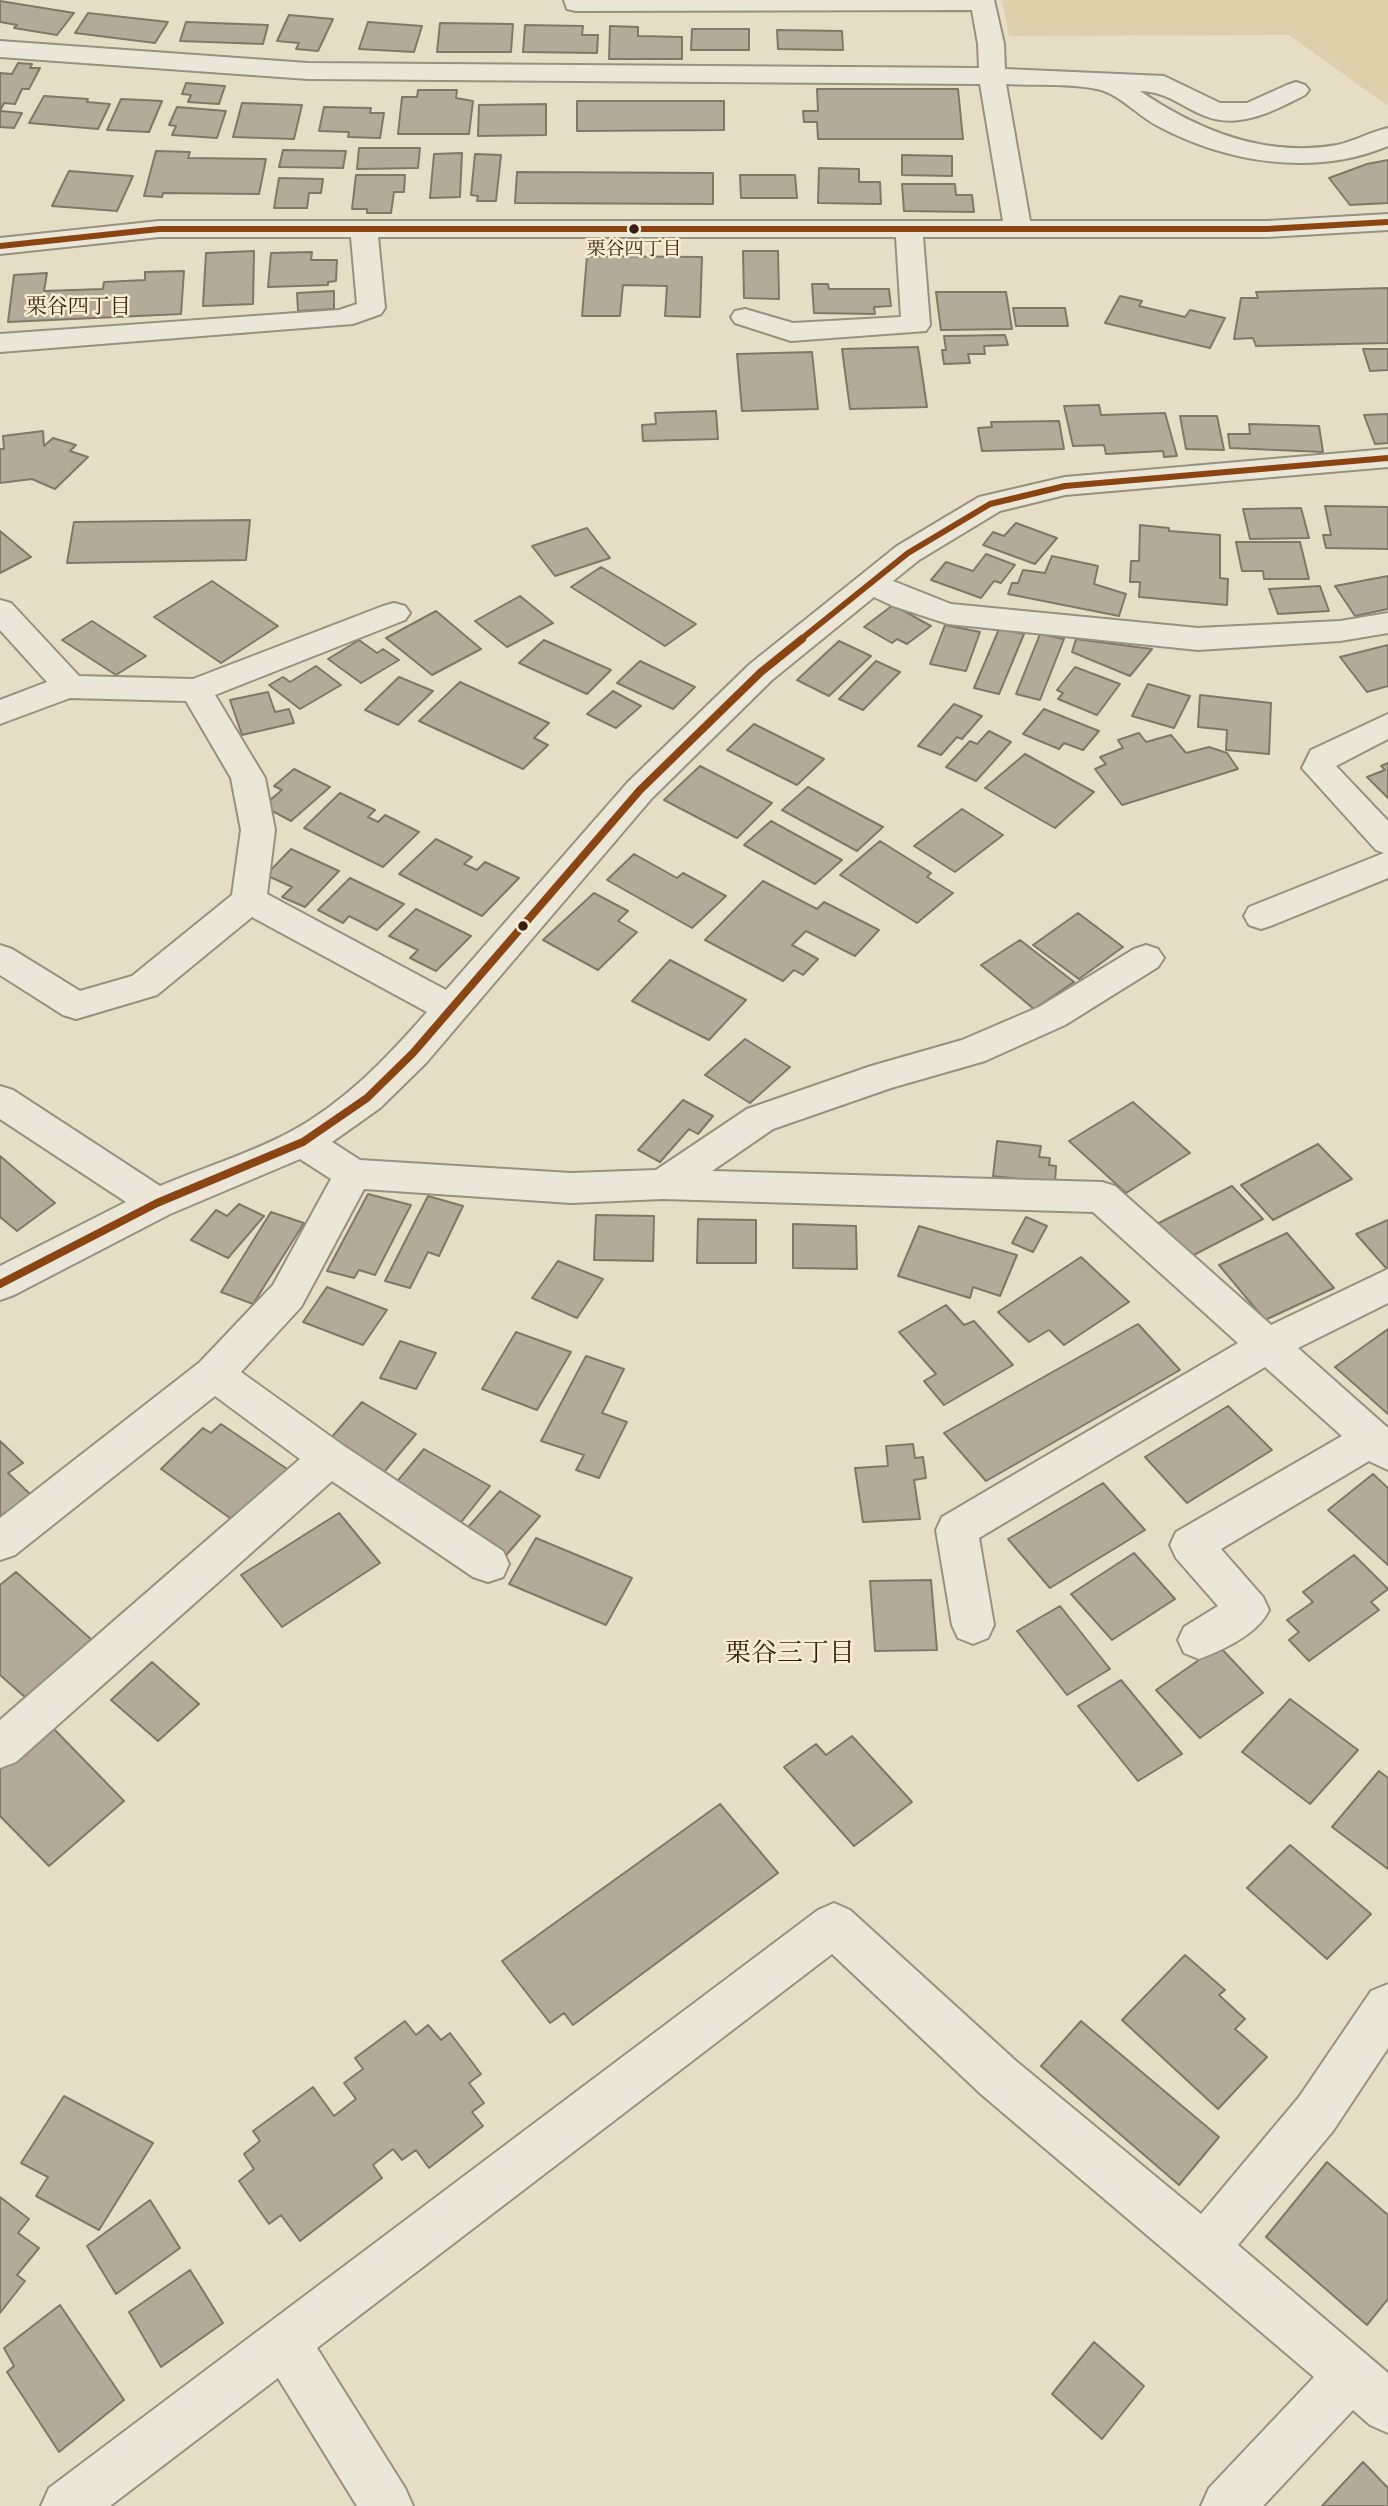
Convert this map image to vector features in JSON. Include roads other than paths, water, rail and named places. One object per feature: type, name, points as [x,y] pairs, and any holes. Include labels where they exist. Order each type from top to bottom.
[{"type":"street","points":[[576,0],[576,4],[983,2],[991,44],[992,76],[1018,229]]},
{"type":"street","points":[[0,49],[307,71],[992,76],[1164,85],[1215,111],[1251,111],[1296,90]]},
{"type":"street","points":[[1104,82],[1130,93],[1165,119],[1230,147],[1287,156],[1333,154],[1368,147],[1388,136]]},
{"type":"street","points":[[0,246],[159,229],[1266,229],[1388,222]]},
{"type":"street","points":[[0,343],[343,318],[371,308],[364,229]]},
{"type":"street","points":[[745,317],[791,332],[916,325],[909,229]]},
{"type":"street","points":[[0,1284],[158,1203],[303,1142],[367,1098],[413,1053],[640,790],[761,672],[908,553],[990,504],[1065,486],[1388,458]]},
{"type":"street","points":[[870,582],[904,599],[948,614],[1198,639],[1340,631],[1388,623]]},
{"type":"street","points":[[0,610],[70,687]]},
{"type":"street","points":[[0,713],[43,694],[70,687],[196,690],[394,613]]},
{"type":"street","points":[[0,958],[76,1006],[144,986],[248,900],[258,830],[248,778],[196,690]]},
{"type":"street","points":[[1388,725],[1323,758],[1319,768],[1388,842]]},
{"type":"street","points":[[1261,916],[1388,864]]},
{"type":"street","points":[[248,900],[451,1009]]},
{"type":"street","points":[[663,1184],[760,1119],[884,1076],[972,1051],[1052,1016],[1146,958]]},
{"type":"street","points":[[2,1104],[158,1203]]},
{"type":"street","points":[[303,1142],[353,1174],[571,1188],[663,1184],[1102,1197],[1380,1446],[1191,1545],[1248,1610],[1199,1640]]},
{"type":"street","points":[[0,1542],[214,1374],[287,1296],[353,1174]]},
{"type":"street","points":[[973,1625],[957,1530],[1269,1344],[1388,1285]]},
{"type":"street","points":[[214,1374],[330,1458],[488,1564]]},
{"type":"street","points":[[0,1748],[330,1458]]},
{"type":"street","points":[[67,2506],[834,1926],[999,2078],[1204,2248],[1370,2391],[1227,2506]]},
{"type":"street","points":[[1204,2248],[1316,2115],[1388,2007]]},
{"type":"street","points":[[285,2343],[387,2506]]},
{"type":"place","name":"栗谷四丁目","points":[[634,229]]},
{"type":"district","name":"栗谷四丁目","points":[[78,307]]},
{"type":"district","name":"栗谷三丁目","points":[[790,1654]]}]
